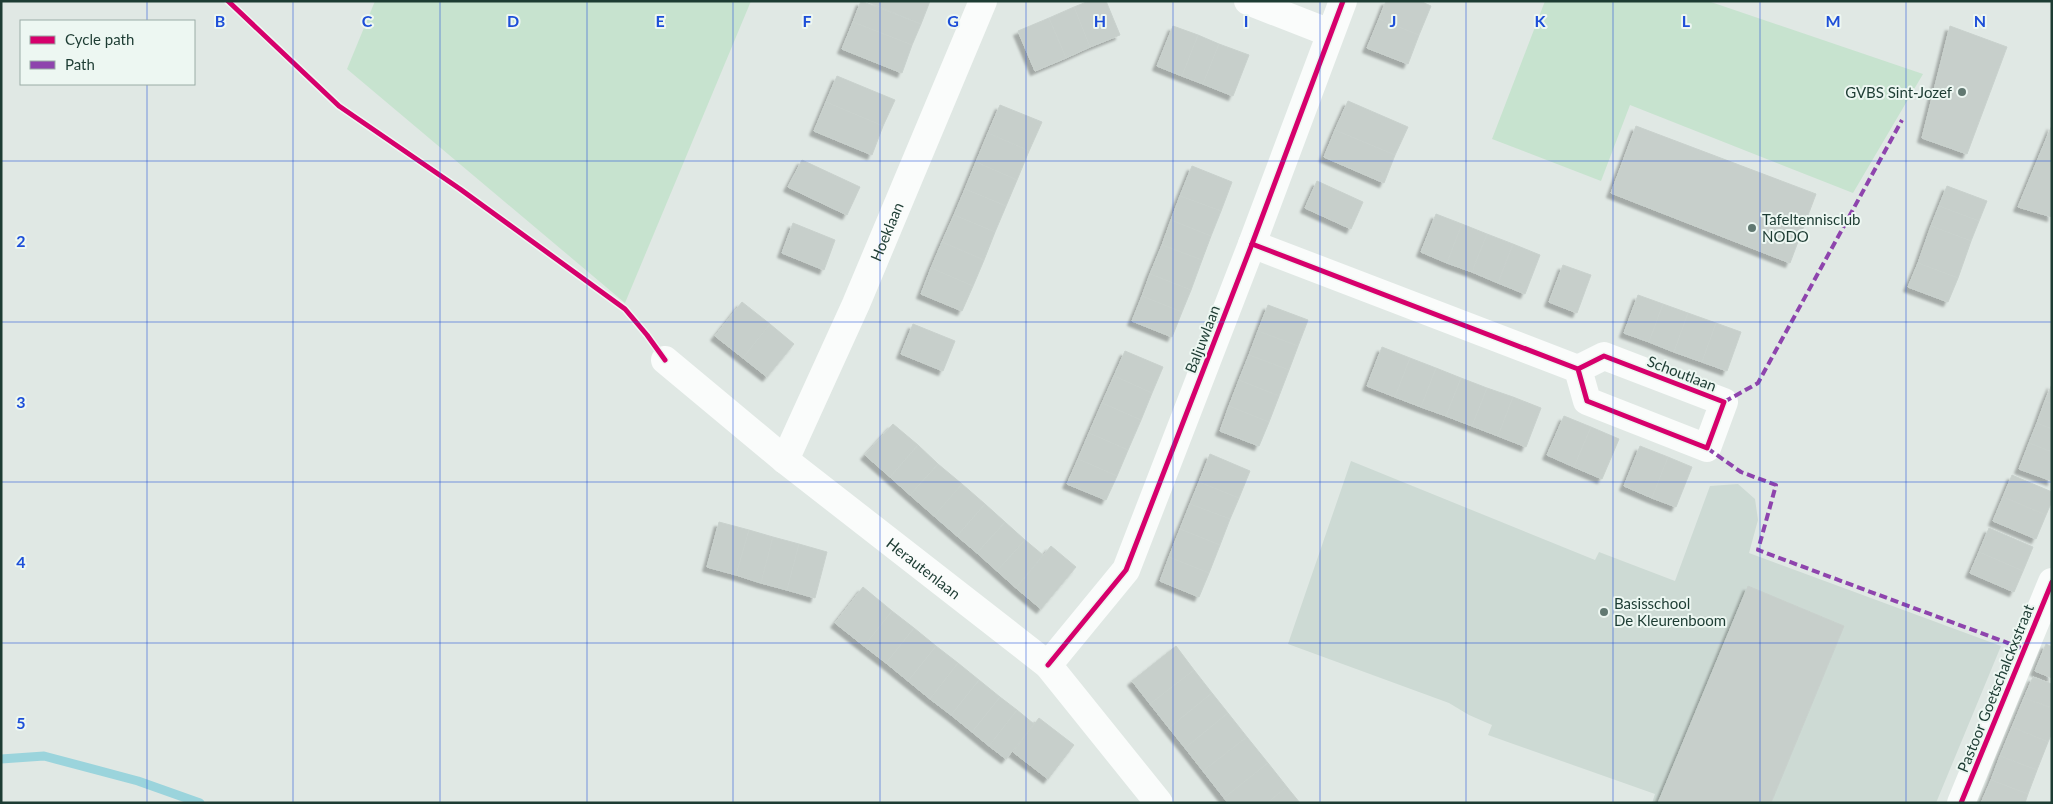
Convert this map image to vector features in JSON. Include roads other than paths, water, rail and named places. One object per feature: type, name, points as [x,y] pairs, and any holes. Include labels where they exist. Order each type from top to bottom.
[{"type":"street","name":"Hoeklaan","points":[[785,460],[856,304],[984,1]]},
{"type":"street","points":[[1248,1],[1330,33]]},
{"type":"street","name":"Baljuwlaan","points":[[1048,665],[1126,570],[1252,244],[1343,1]]},
{"type":"street","points":[[1252,244],[1578,369]]},
{"type":"street","name":"Schoutlaan","points":[[1604,356],[1724,402],[1706,448],[1587,400],[1578,369],[1604,356]]},
{"type":"street","name":"Herautenlaan","points":[[664,360],[785,460],[1048,665],[1159,803]]},
{"type":"street","name":"Pastoor Goetschalckxstraat","points":[[1961,803],[2052,582]]},
{"type":"waterway","points":[[1,759],[44,756],[138,781],[200,803]]},
{"type":"place","name":"GVBS Sint-Jozef","points":[[1962,92]]},
{"type":"place","name":"Tafeltennisclub NODO","points":[[1752,228]]},
{"type":"place","name":"Basisschool De Kleurenboom","points":[[1604,612]]}]
